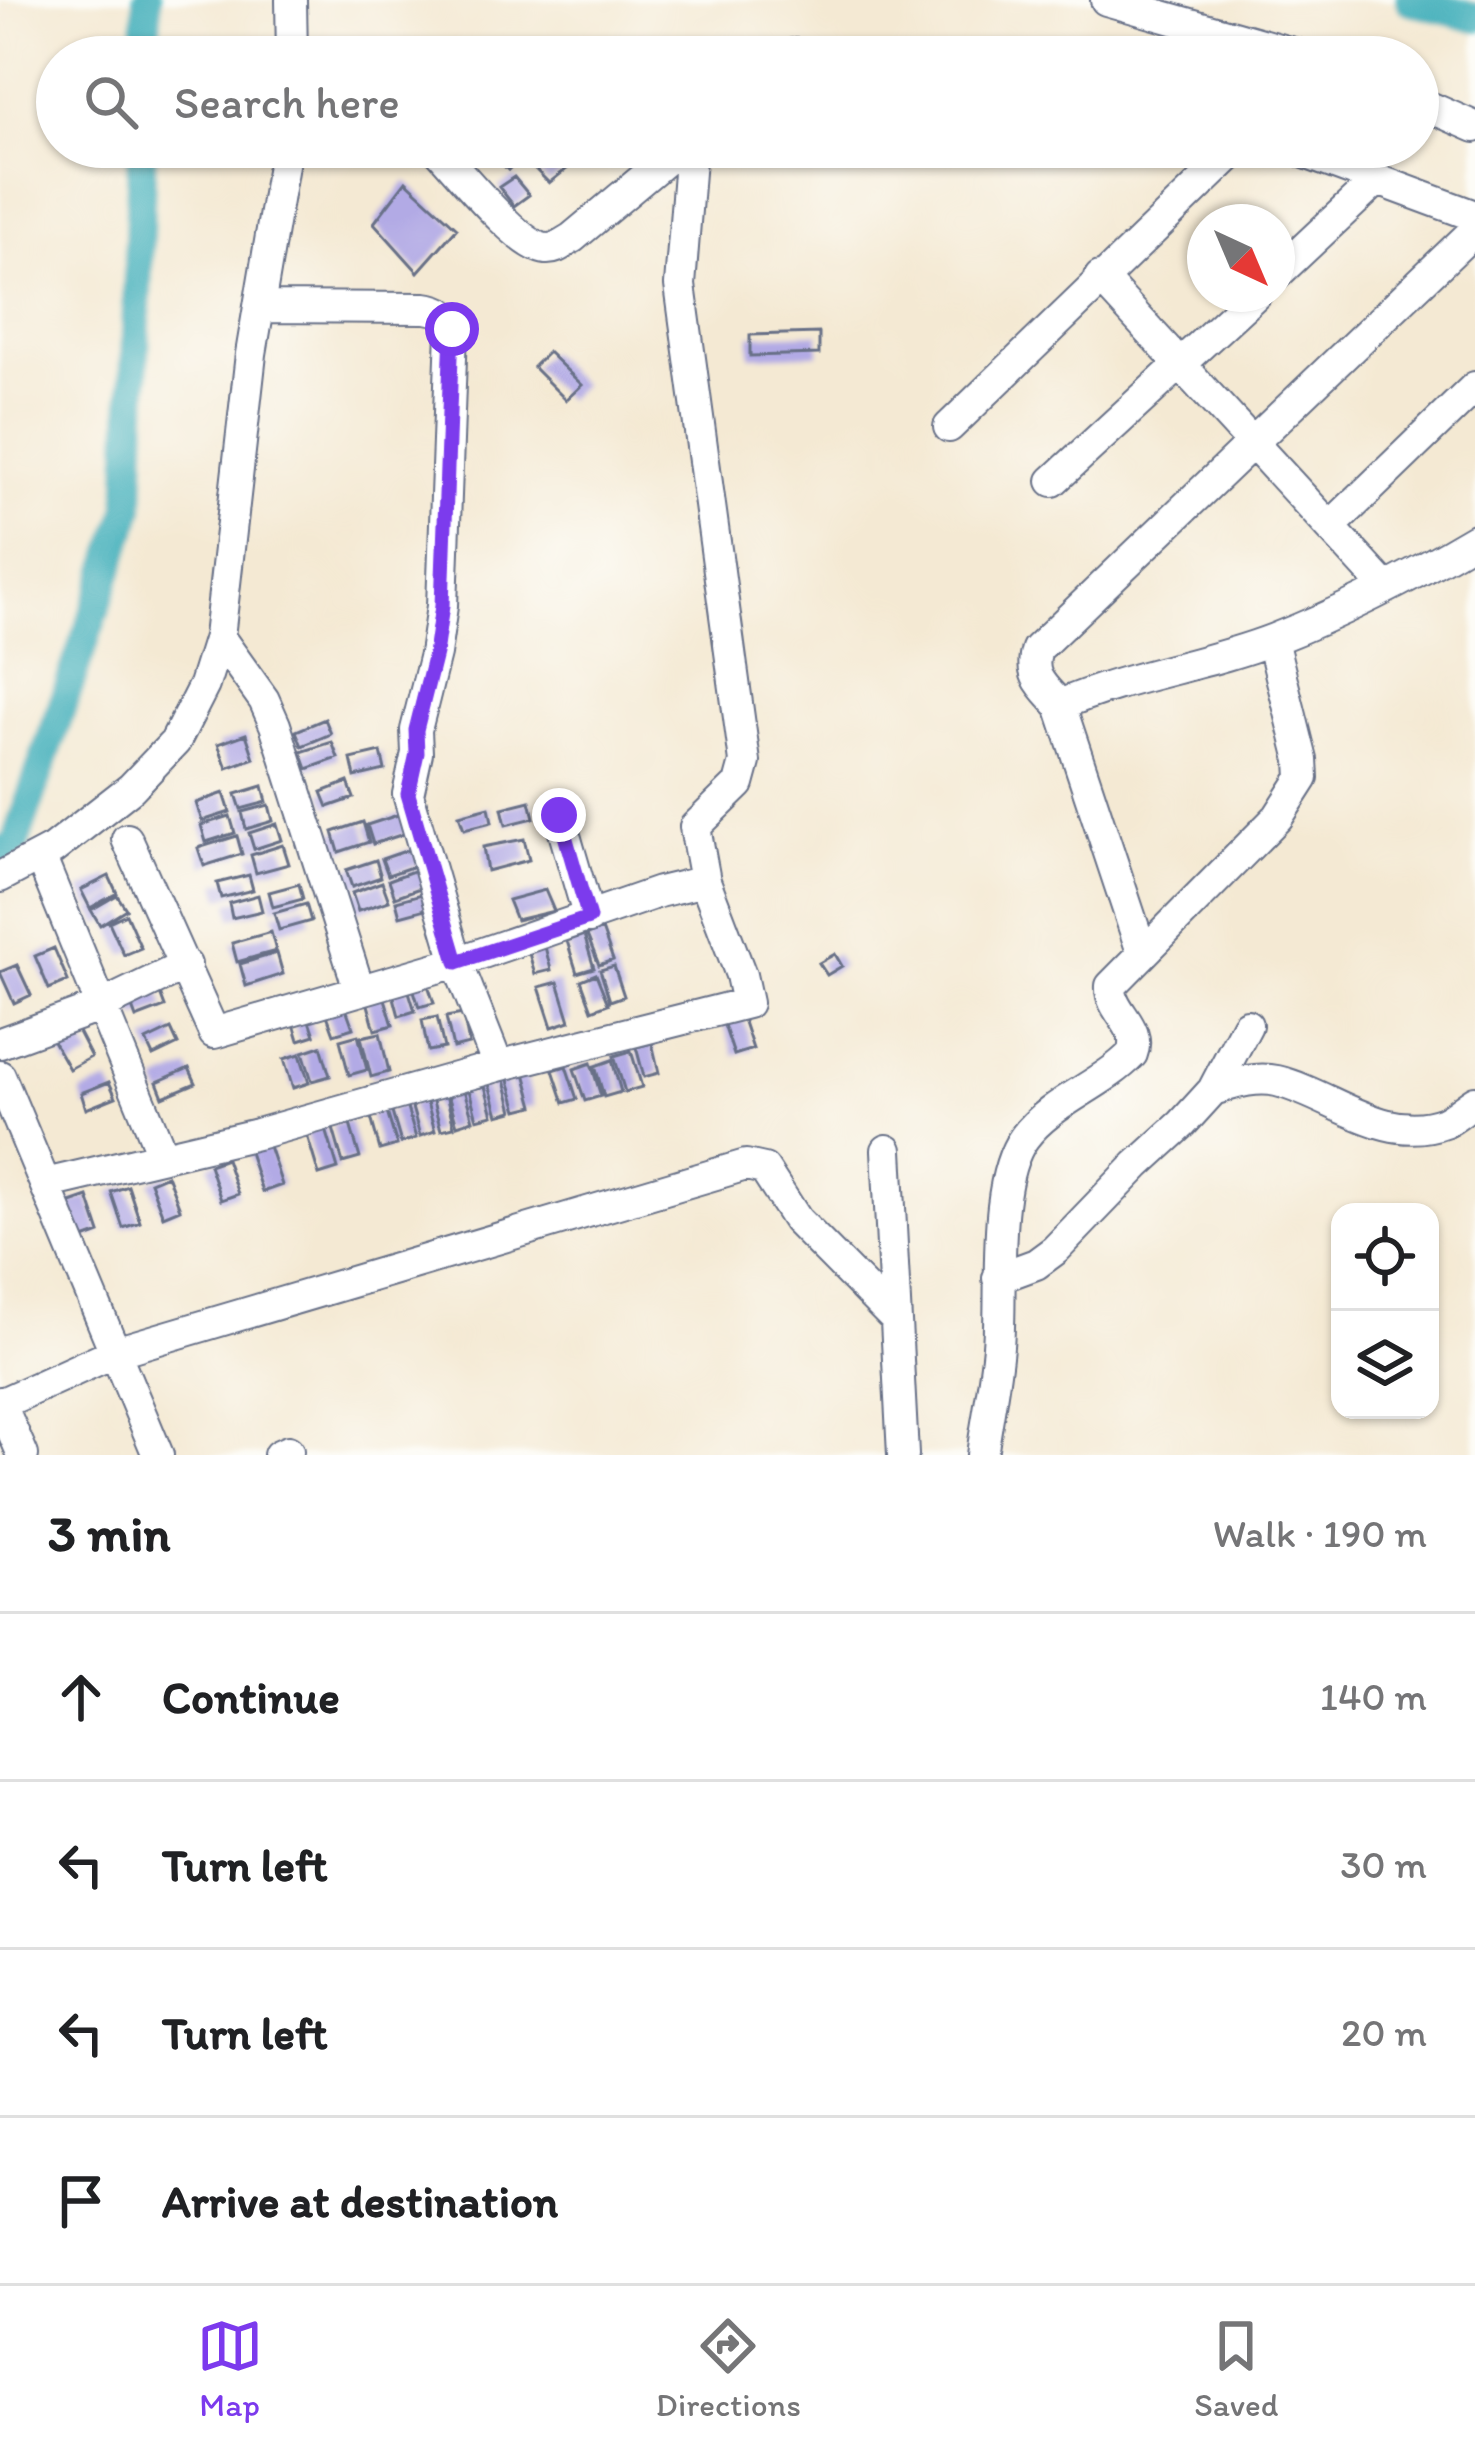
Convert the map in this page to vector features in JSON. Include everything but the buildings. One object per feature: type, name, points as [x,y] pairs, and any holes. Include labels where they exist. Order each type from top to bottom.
[{"type":"street","points":[[291,0],[292,36]]},
{"type":"street","points":[[1106,0],[1233,36]]},
{"type":"street","points":[[1439,111],[1475,127]]},
{"type":"street","points":[[0,877],[40,856],[131,788],[175,742],[204,685],[219,637],[259,307],[282,168]]},
{"type":"street","points":[[456,168],[522,237],[540,249],[554,249],[572,238],[656,168]]},
{"type":"street","points":[[45,1184],[256,1134],[747,1003],[705,881],[695,827],[739,784],[745,762],[680,285],[689,168]]},
{"type":"street","points":[[949,427],[1217,168]]},
{"type":"street","points":[[1343,168],[1475,216]]},
{"type":"street","points":[[1295,257],[1376,181]]},
{"type":"street","points":[[1142,952],[1060,705],[1036,678],[1032,665],[1037,650],[1475,230]]},
{"type":"street","points":[[1100,277],[1386,588]]},
{"type":"street","points":[[259,307],[425,308],[438,309],[449,317],[442,606],[408,794],[457,962],[498,1066]]},
{"type":"street","points":[[1052,481],[1237,312]]},
{"type":"street","points":[[1330,527],[1475,387]]},
{"type":"street","points":[[1060,705],[1272,640],[1386,588],[1475,539]]},
{"type":"street","points":[[219,637],[275,724],[359,989]]},
{"type":"street","points":[[982,1455],[998,1344],[998,1278],[1007,1181],[1014,1156],[1035,1127],[1132,1054],[1133,1031],[1108,993],[1142,952],[1278,817],[1303,778],[1272,640]]},
{"type":"street","points":[[559,815],[589,918]]},
{"type":"street","points":[[127,839],[214,1033],[457,962],[659,892],[705,881]]},
{"type":"street","points":[[40,856],[162,1154]]},
{"type":"street","points":[[0,1043],[99,1007],[186,965]]},
{"type":"street","points":[[998,1278],[1036,1264],[1055,1250],[1213,1090],[1247,1025]]},
{"type":"street","points":[[0,1076],[158,1455]]},
{"type":"street","points":[[1213,1090],[1241,1081],[1274,1080],[1382,1124],[1416,1127],[1446,1121],[1475,1101]]},
{"type":"street","points":[[887,1150],[903,1455]]},
{"type":"street","points":[[23,1455],[0,1403],[116,1352],[746,1165],[764,1169],[797,1220],[896,1318]]},
{"type":"waterway","points":[[146,36],[147,0]]},
{"type":"waterway","points":[[1410,0],[1475,18]]},
{"type":"waterway","points":[[0,852],[15,843],[130,509],[141,168]]},
{"type":"route","points":[[452,329],[442,606],[408,794],[457,962],[589,918],[559,815]]}]
